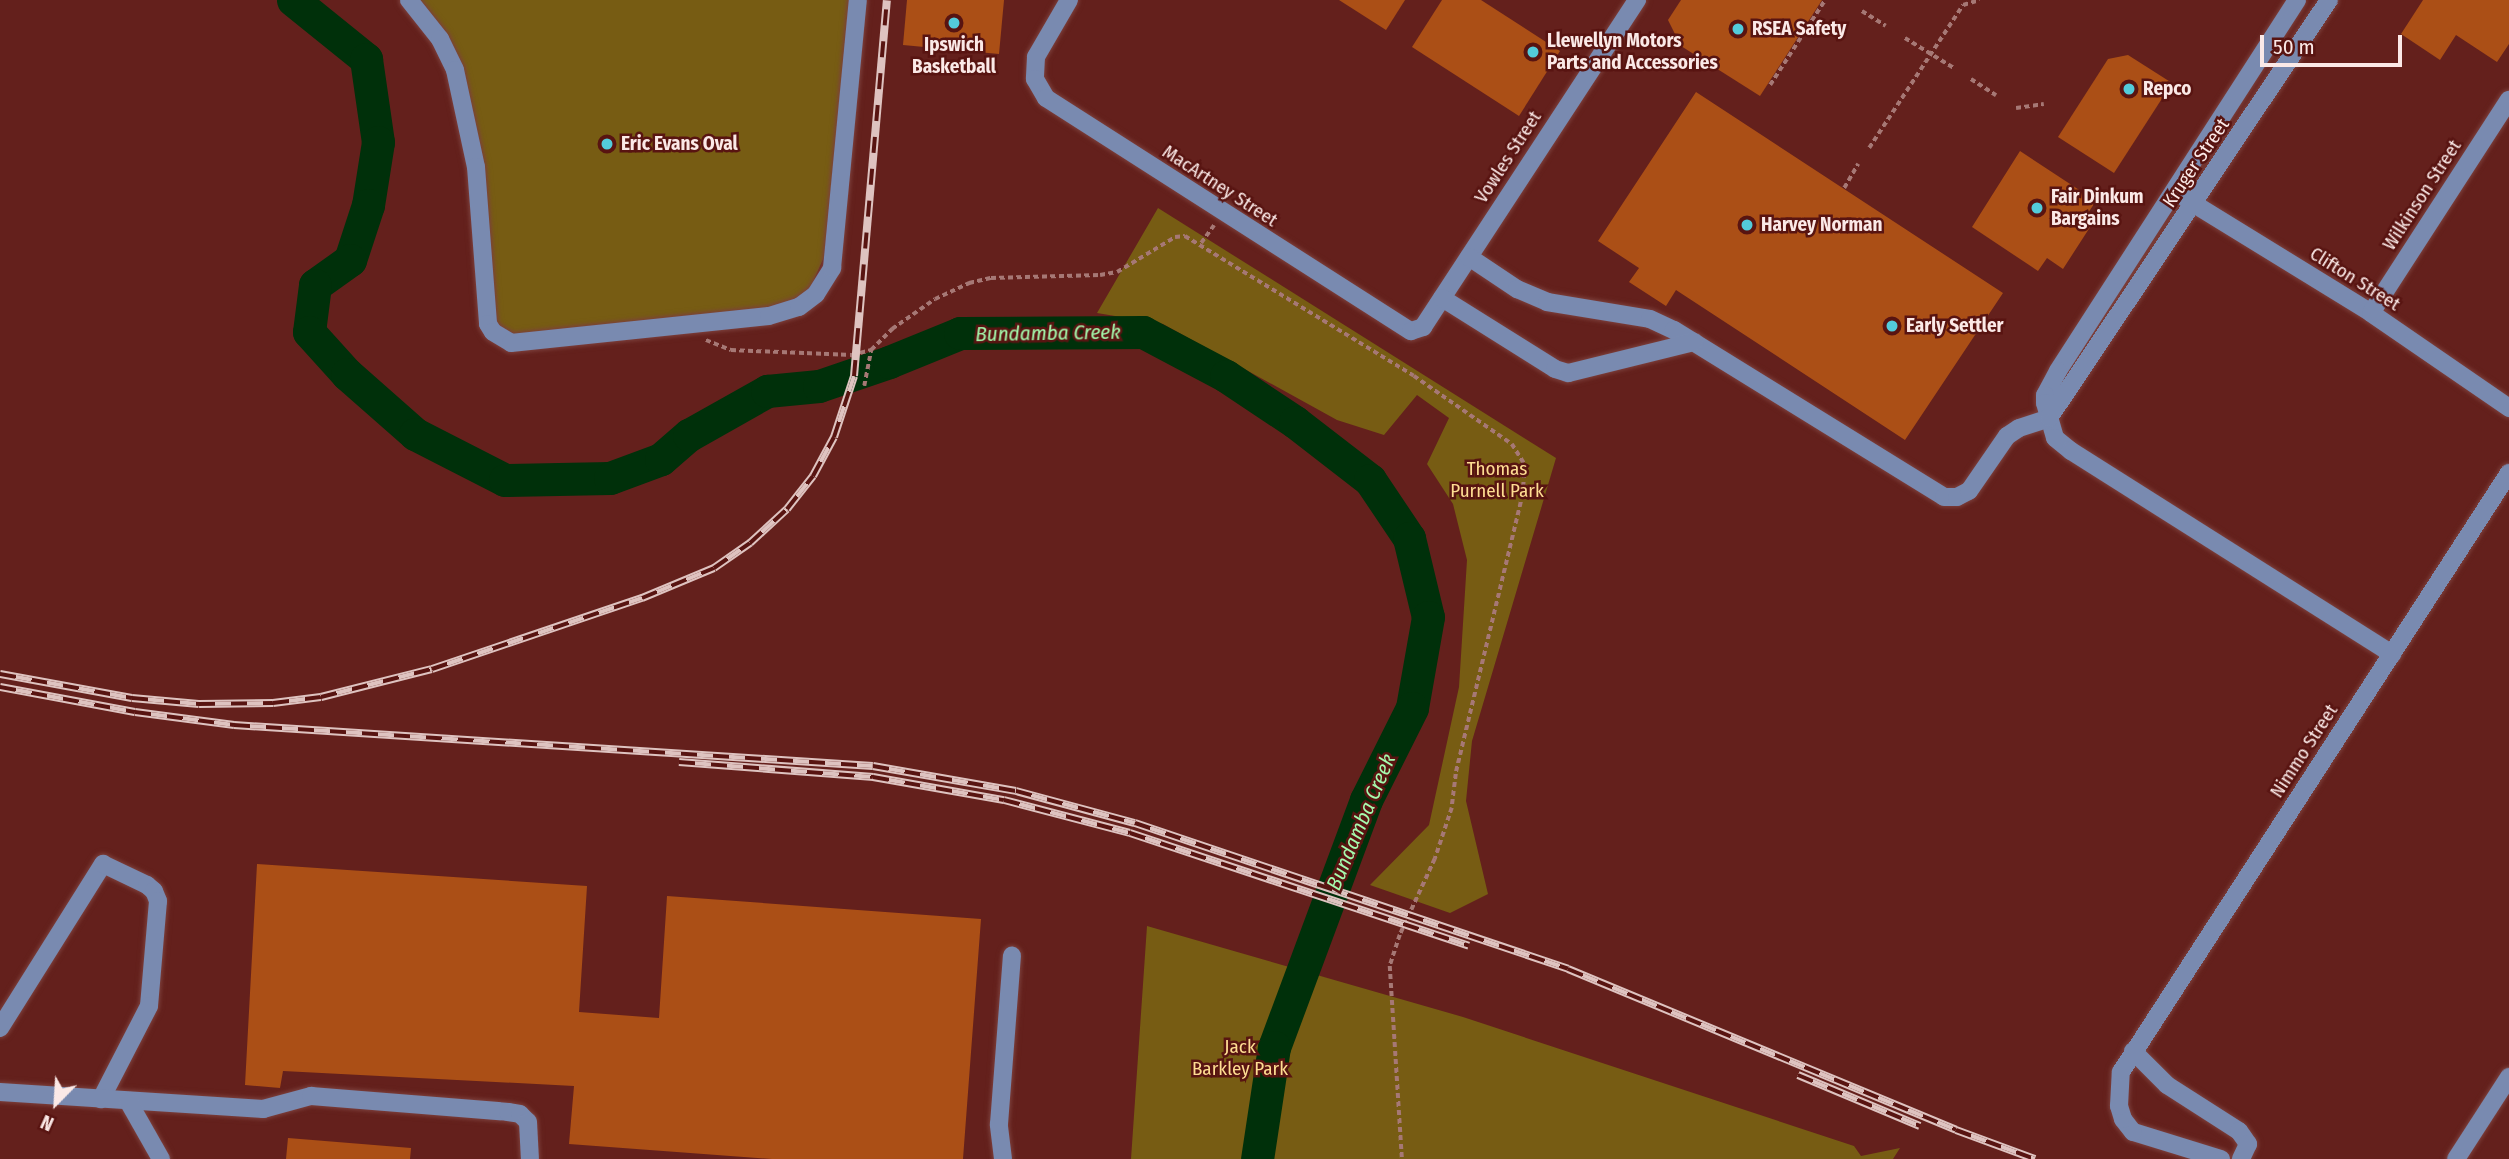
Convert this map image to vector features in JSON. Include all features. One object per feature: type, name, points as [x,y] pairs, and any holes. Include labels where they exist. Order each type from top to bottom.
[{"type":"street","points":[[409,0],[440,39],[455,70],[467,115],[476,167],[488,324],[493,332],[511,343],[769,316],[799,307],[816,294],[832,268],[858,0]]},
{"type":"street","name":"MacArtney Street","points":[[1069,0],[1036,57],[1035,79],[1046,98],[1410,331]]},
{"type":"street","name":"Vowles Street","points":[[1410,331],[1423,327],[1637,0]]},
{"type":"street","name":"Kruger Street","points":[[2049,418],[2045,395],[2297,0]]},
{"type":"street","name":"Kruger Street","points":[[2049,418],[2329,0]]},
{"type":"street","points":[[2241,87],[2263,101]]},
{"type":"street","name":"Wilkinson Street","points":[[2371,313],[2509,100]]},
{"type":"street","name":"Clifton Street","points":[[2174,191],[2371,313],[2509,408]]},
{"type":"street","points":[[1469,257],[1517,289],[1547,302],[1650,319],[1695,342],[1944,497],[1957,497],[1969,491],[2007,436],[2019,428],[2049,418],[2054,438],[2071,451],[2392,654]]},
{"type":"street","points":[[1442,298],[1555,369],[1568,373],[1695,342]]},
{"type":"street","name":"Nimmo Street","points":[[2221,1159],[2133,1132],[2123,1119],[2118,1093],[2121,1072],[2509,473]]},
{"type":"street","points":[[0,1028],[103,863],[147,885],[154,891],[158,901],[149,1006],[101,1099]]},
{"type":"street","points":[[1003,1159],[999,1124],[1012,956]]},
{"type":"street","points":[[2133,1051],[2166,1086],[2239,1131],[2248,1144],[2241,1159]]},
{"type":"street","points":[[2456,1159],[2509,1077]]},
{"type":"street","points":[[0,1092],[263,1109],[311,1096],[520,1114],[528,1122],[530,1159]]},
{"type":"street","points":[[128,1101],[161,1159]]},
{"type":"path","points":[[1770,85],[1825,0]]},
{"type":"path","points":[[1869,148],[1963,5],[1979,0]]},
{"type":"path","points":[[1862,11],[1886,26]]},
{"type":"path","points":[[1905,38],[1954,68]]},
{"type":"path","points":[[1971,79],[1996,95]]},
{"type":"path","points":[[2016,108],[2044,104]]},
{"type":"path","points":[[1844,188],[1858,164]]},
{"type":"path","points":[[1201,243],[1222,212]]},
{"type":"path","points":[[864,386],[872,350],[891,329],[935,299],[969,284],[991,278],[1100,275],[1129,267],[1175,237],[1185,236],[1201,243],[1414,376],[1512,444],[1525,465],[1524,494],[1456,774],[1452,808],[1435,859],[1400,934],[1390,966],[1402,1159]]},
{"type":"path","points":[[692,322],[709,342],[731,350],[852,355],[872,350]]},
{"type":"green space","points":[[411,0],[850,0],[824,257],[809,291],[782,307],[504,336],[492,323],[467,101]]},
{"type":"green space","name":"Thomas Purnell Park","points":[[1158,208],[1556,458],[1472,741],[1466,801],[1488,894],[1450,913],[1370,885],[1429,825],[1459,687],[1467,560],[1453,504],[1427,464],[1449,418],[1417,395],[1384,435],[1337,420],[1163,324],[1097,313]]},
{"type":"green space","name":"Jack Barkley Park","points":[[1147,926],[1463,1017],[1854,1146],[1861,1156],[1900,1148],[1893,1159],[1131,1159]]},
{"type":"building","name":"Ipswich Basketball","points":[[907,0],[1004,0],[999,54],[903,45]]},
{"type":"building","points":[[1339,0],[1405,0],[1386,30]]},
{"type":"building","points":[[1442,0],[1481,0],[1560,51],[1519,116],[1412,47]]},
{"type":"building","points":[[1681,0],[1822,0],[1760,96],[1681,46],[1668,20]]},
{"type":"building","points":[[2423,0],[2509,0],[2509,44],[2497,62],[2456,35],[2440,60],[2401,34]]},
{"type":"building","points":[[2128,55],[2172,83],[2114,173],[2058,137],[2108,59]]},
{"type":"building","points":[[1696,92],[2003,293],[1905,440],[1676,290],[1666,306],[1629,282],[1639,268],[1598,241]]},
{"type":"building","name":"Fair Dinkum Bargains","points":[[2020,151],[2096,201],[2086,216],[2094,221],[2063,269],[2047,258],[2038,271],[1972,227]]},
{"type":"building","points":[[257,864],[587,886],[579,1012],[659,1018],[667,896],[981,919],[963,1159],[772,1159],[569,1144],[574,1086],[283,1071],[280,1088],[245,1085]]},
{"type":"building","points":[[288,1138],[411,1148],[410,1159],[286,1159]]},
{"type":"waterway","name":"Bundamba Creek","points":[[293,0],[366,59],[378,142],[368,205],[350,260],[315,285],[309,332],[347,374],[415,434],[505,480],[610,478],[661,459],[689,435],[767,391],[819,386],[889,362],[960,333],[1143,332],[1226,376],[1295,422],[1370,480],[1409,538],[1428,617],[1412,708],[1366,800],[1274,1047],[1257,1159]]},
{"type":"railway","points":[[0,674],[132,698],[199,704],[273,703],[321,697],[432,669],[642,598],[714,568],[750,543],[787,509],[813,476],[834,437],[854,376],[887,0]]},
{"type":"railway","points":[[0,687],[135,712],[234,725],[873,766],[1016,791],[1135,823],[1568,969],[1956,1130],[2035,1159]]},
{"type":"railway","points":[[679,762],[873,777],[1004,800],[1130,833],[1469,946]]},
{"type":"railway","points":[[1798,1075],[1920,1126]]},
{"type":"place","name":"Ipswich Basketball","points":[[954,23]]},
{"type":"place","name":"RSEA Safety","points":[[1738,29]]},
{"type":"place","name":"Llewellyn Motors Parts and Accessories","points":[[1533,52]]},
{"type":"place","name":"Repco","points":[[2129,89]]},
{"type":"place","name":"Eric Evans Oval","points":[[607,144]]},
{"type":"place","name":"Fair Dinkum Bargains","points":[[2037,208]]},
{"type":"place","name":"Harvey Norman","points":[[1747,225]]},
{"type":"place","name":"Early Settler","points":[[1892,326]]}]
